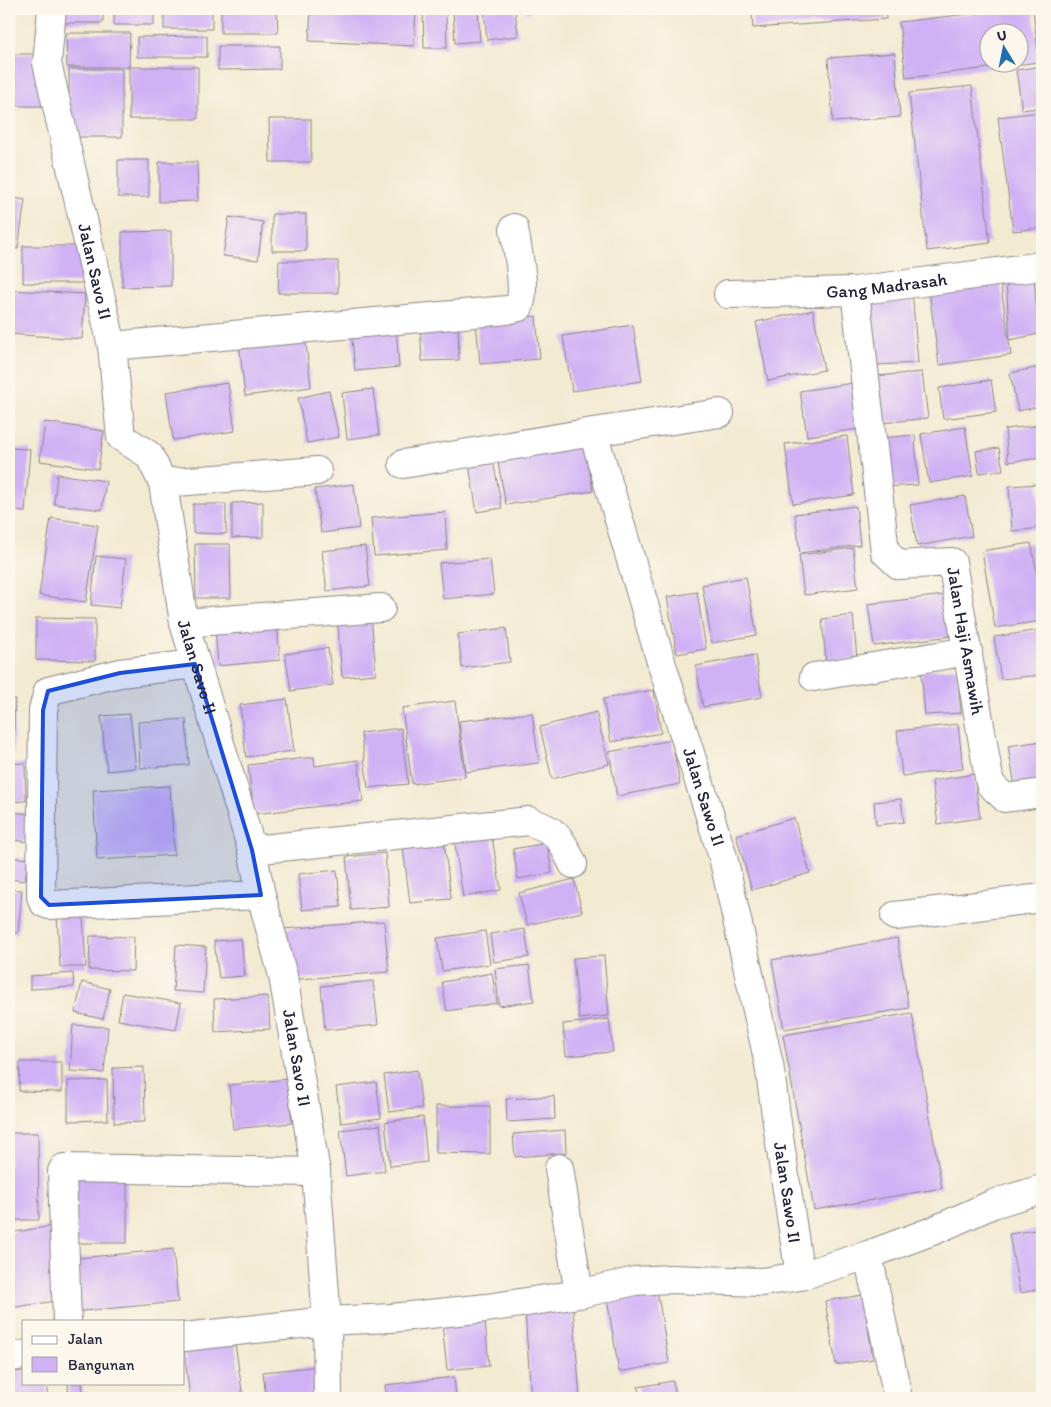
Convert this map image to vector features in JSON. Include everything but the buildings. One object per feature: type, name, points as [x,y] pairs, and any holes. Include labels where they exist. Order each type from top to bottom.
[{"type":"street","name":"Jalan Savo II","points":[[52,9],[47,63],[112,346],[121,437],[149,455],[163,483],[184,623],[252,850],[261,895],[283,976],[316,1172],[318,1322],[328,1398]]},
{"type":"street","points":[[112,346],[508,310],[519,306],[522,299],[514,228]]},
{"type":"street","name":"Gang Madrasah","points":[[728,294],[856,291],[1042,266]]},
{"type":"street","name":"Jalan Haji Asmawih","points":[[856,291],[885,552],[899,565],[952,562],[990,784],[1005,798],[1042,793]]},
{"type":"street","points":[[403,464],[720,413]]},
{"type":"street","name":"Jalan Sawo II","points":[[593,432],[662,665],[723,857],[769,1064],[800,1276]]},
{"type":"street","points":[[163,483],[316,471]]},
{"type":"street","points":[[184,623],[382,608]]},
{"type":"street","points":[[814,677],[968,651]]},
{"type":"street","points":[[195,664],[120,673],[48,691],[43,710],[41,896],[44,902],[49,905],[261,895]]},
{"type":"street","points":[[252,850],[529,821],[550,828],[561,840],[573,864]]},
{"type":"street","points":[[895,916],[1042,898]]},
{"type":"street","points":[[67,1320],[62,1171],[64,1168],[316,1172]]},
{"type":"street","points":[[559,1168],[579,1294]]},
{"type":"street","points":[[185,1337],[318,1322],[391,1318],[488,1308],[579,1294],[635,1281],[669,1279],[762,1282],[800,1276],[868,1255],[935,1230],[993,1204],[1042,1189]]},
{"type":"street","points":[[868,1255],[898,1398]]},
{"type":"street","points":[[9,1357],[22,1355]]},
{"type":"highlighted area","points":[[195,664],[252,850],[261,895],[49,905],[41,897],[43,710],[48,691],[120,673]]}]
